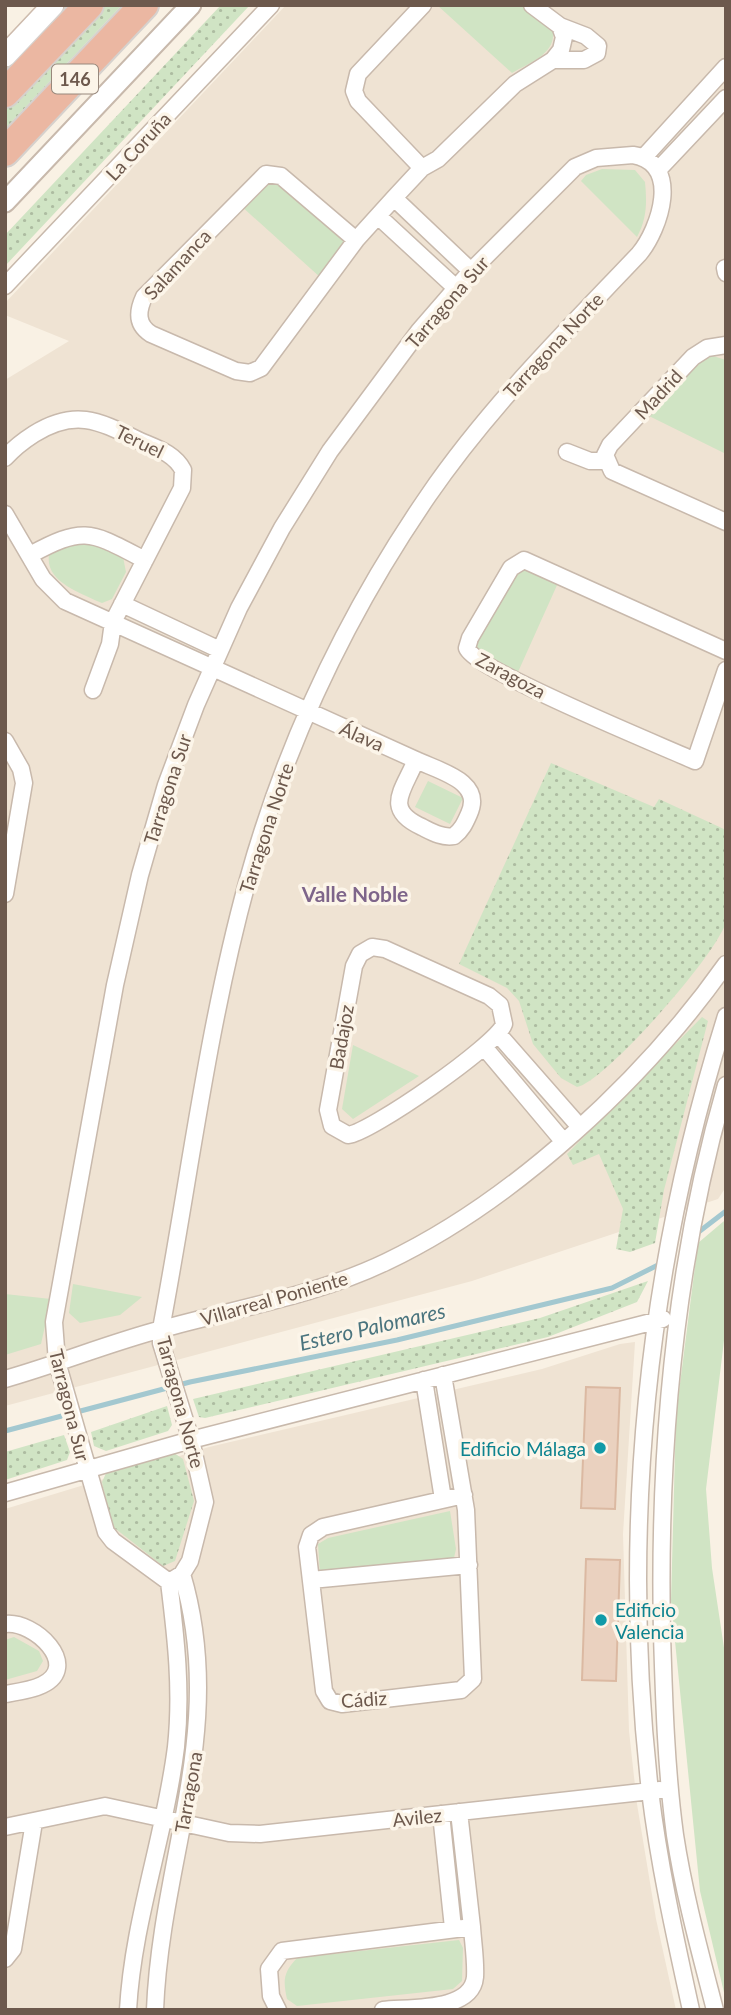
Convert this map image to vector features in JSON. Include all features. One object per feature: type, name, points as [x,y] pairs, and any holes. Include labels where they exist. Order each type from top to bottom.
[{"type":"highway","name":"146","points":[[5,93],[89,5]]},
{"type":"highway","name":"146","points":[[5,152],[144,5]]},
{"type":"main road","points":[[5,56],[53,5]]},
{"type":"street","points":[[5,202],[191,5]]},
{"type":"street","name":"La Coruña","points":[[5,286],[271,5]]},
{"type":"street","points":[[422,168],[359,101],[353,86],[358,74],[423,5]]},
{"type":"street","name":"Salamanca","points":[[356,240],[285,179],[276,174],[265,174],[144,297],[139,312],[141,325],[151,334],[236,371],[256,371],[265,364],[356,240],[422,168],[439,159],[526,75],[553,60],[584,60],[597,53],[598,46],[586,36],[560,26],[532,5]]},
{"type":"street","points":[[553,60],[564,44],[560,26]]},
{"type":"street","points":[[726,67],[644,157],[654,163],[658,170],[726,97]]},
{"type":"street","name":"Tarragona Sur","points":[[176,1578],[109,1536],[79,1446],[57,1362],[54,1336],[56,1309],[127,930],[166,785],[212,668],[265,558],[330,451],[383,376],[471,271],[575,167],[596,158],[644,157]]},
{"type":"street","name":"Tarragona Norte","points":[[176,1578],[190,1561],[205,1508],[203,1487],[168,1366],[161,1329],[236,927],[268,815],[307,711],[378,575],[446,471],[513,387],[647,244],[661,211],[658,170]]},
{"type":"street","points":[[394,198],[471,271]]},
{"type":"street","points":[[378,216],[456,288]]},
{"type":"street","name":"Madrid","points":[[606,461],[610,444],[693,357],[707,348],[726,345]]},
{"type":"street","name":"Teruel","points":[[5,458],[18,445],[47,426],[80,418],[105,424],[174,458],[183,470],[182,488],[113,622],[110,644],[93,690]]},
{"type":"street","points":[[567,452],[590,461],[606,461],[612,471],[726,522]]},
{"type":"street","points":[[5,514],[58,596],[212,668]]},
{"type":"street","points":[[30,555],[62,538],[86,534],[105,539],[145,560]]},
{"type":"street","name":"Zaragoza","points":[[726,652],[524,560],[511,568],[470,638],[467,648],[475,658],[530,686],[695,761],[726,670]]},
{"type":"street","points":[[121,604],[220,650]]},
{"type":"street","name":"Álava","points":[[212,668],[416,760],[462,782],[472,792],[472,806],[463,827],[454,835],[437,834],[406,820],[400,813],[399,802],[416,760]]},
{"type":"street","points":[[5,741],[21,769],[24,783],[5,894]]},
{"type":"street","name":"Badajoz","points":[[385,949],[495,1000],[505,1018],[499,1035],[417,1097],[360,1132],[341,1133],[329,1121],[328,1110],[354,966],[366,950],[385,949]]},
{"type":"street","name":"Villarreal Poniente","points":[[5,1379],[161,1329],[316,1290],[385,1263],[483,1205],[563,1141],[685,1016],[726,964]]},
{"type":"street","points":[[691,2010],[670,1916],[650,1791],[643,1704],[638,1543],[641,1444],[654,1321],[669,1232],[709,1070],[726,1016]]},
{"type":"street","points":[[499,1035],[579,1126]]},
{"type":"street","points":[[484,1047],[563,1141]]},
{"type":"street","points":[[715,2010],[683,1880],[670,1788],[663,1660],[662,1546],[665,1431],[677,1316],[695,1213],[726,1085]]},
{"type":"street","points":[[5,1493],[191,1440],[677,1316]]},
{"type":"street","name":"Cádiz","points":[[443,1375],[464,1495],[473,1679],[471,1684],[461,1690],[342,1704],[330,1701],[324,1691],[308,1541],[318,1528],[464,1495]]},
{"type":"street","points":[[424,1380],[443,1499]]},
{"type":"street","points":[[311,1580],[469,1565]]},
{"type":"street","name":"Tarragona","points":[[128,2010],[140,1913],[176,1748],[180,1688],[176,1578]]},
{"type":"street","name":"Tarragona","points":[[155,2010],[164,1915],[197,1747],[199,1667],[193,1617],[176,1578]]},
{"type":"street","points":[[5,1624],[22,1625],[50,1643],[57,1661],[53,1674],[43,1684],[5,1694]]},
{"type":"street","name":"Avilez","points":[[5,1827],[105,1806],[162,1816],[229,1833],[260,1834],[670,1788]]},
{"type":"street","points":[[383,2010],[452,2004],[464,1998],[475,1976],[459,1812]]},
{"type":"street","points":[[441,1814],[453,1928]]},
{"type":"street","points":[[5,1959],[13,1949],[34,1822]]},
{"type":"street","points":[[278,2010],[271,1996],[269,1969],[282,1951],[471,1927]]},
{"type":"shaded area","points":[[286,5],[726,5],[726,1187],[718,1199],[472,1281],[5,1406],[5,380],[69,341],[5,315],[5,303]]},
{"type":"shaded area","points":[[635,1342],[623,1534],[629,1731],[637,1804],[656,1919],[676,2010],[5,2010],[5,1509],[209,1447],[542,1369],[620,1344]]},
{"type":"green space","points":[[105,5],[122,5],[5,129],[5,110]]},
{"type":"green space","points":[[221,5],[250,5],[5,266],[5,235]]},
{"type":"green space","points":[[437,5],[523,5],[552,27],[551,44],[542,56],[512,73]]},
{"type":"green space","points":[[602,169],[635,170],[645,182],[646,210],[637,237],[581,181],[586,175]]},
{"type":"green space","points":[[273,179],[343,238],[344,245],[321,278],[240,205]]},
{"type":"green space","points":[[713,356],[726,360],[726,454],[647,415],[696,362]]},
{"type":"green space","points":[[71,542],[90,542],[123,557],[126,572],[112,599],[102,603],[97,601],[65,584],[52,572],[49,555]]},
{"type":"green space","points":[[531,569],[558,583],[518,672],[476,652],[475,640],[518,572]]},
{"type":"green space","points":[[551,763],[654,807],[659,799],[726,830],[727,910],[726,921],[719,936],[684,985],[635,1040],[591,1080],[577,1087],[561,1078],[533,1044],[519,1001],[507,988],[459,964]]},
{"type":"green space","points":[[428,781],[463,798],[450,824],[415,807]]},
{"type":"green space","points":[[702,1017],[708,1021],[664,1190],[655,1243],[630,1252],[616,1249],[623,1209],[599,1154],[573,1165],[567,1154]]},
{"type":"green space","points":[[353,1045],[419,1076],[353,1119],[342,1109]]},
{"type":"green space","points":[[724,1221],[726,1324],[706,1489],[712,1568],[726,1661],[726,2001],[700,1891],[671,1601],[676,1415],[698,1243]]},
{"type":"green space","points":[[648,1281],[637,1302],[548,1337],[205,1418],[199,1417],[193,1399],[540,1318]]},
{"type":"green space","points":[[73,1284],[142,1297],[120,1315],[80,1323],[69,1313]]},
{"type":"green space","points":[[5,1294],[51,1299],[41,1344],[5,1355]]},
{"type":"green space","points":[[167,1406],[172,1425],[168,1431],[106,1451],[94,1446],[91,1432]]},
{"type":"green space","points":[[64,1435],[70,1452],[67,1460],[5,1480],[5,1452]]},
{"type":"green space","points":[[174,1453],[183,1459],[194,1501],[175,1561],[163,1566],[112,1526],[102,1482],[107,1471]]},
{"type":"green space","points":[[450,1511],[456,1549],[454,1558],[320,1574],[318,1544],[328,1538]]},
{"type":"green space","points":[[14,1637],[39,1651],[43,1661],[37,1671],[5,1680],[5,1640]]},
{"type":"green space","points":[[459,1940],[463,1948],[462,1981],[453,1989],[297,2006],[287,1999],[285,1977],[297,1958]]},
{"type":"building","name":"Edificio Málaga","points":[[586,1387],[620,1388],[615,1509],[581,1508]]},
{"type":"building","name":"Edificio Valencia","points":[[586,1559],[620,1560],[616,1681],[582,1680]]},
{"type":"waterway","name":"Estero Palomares","points":[[696,1234],[726,1211]]},
{"type":"waterway","name":"Estero Palomares","points":[[5,1431],[190,1382],[397,1340],[612,1288],[662,1263]]},
{"type":"place","name":"Edificio Málaga","points":[[600,1448]]},
{"type":"place","name":"Edificio Valencia","points":[[601,1620]]},
{"type":"district","name":"Valle Noble","points":[[355,893]]}]
